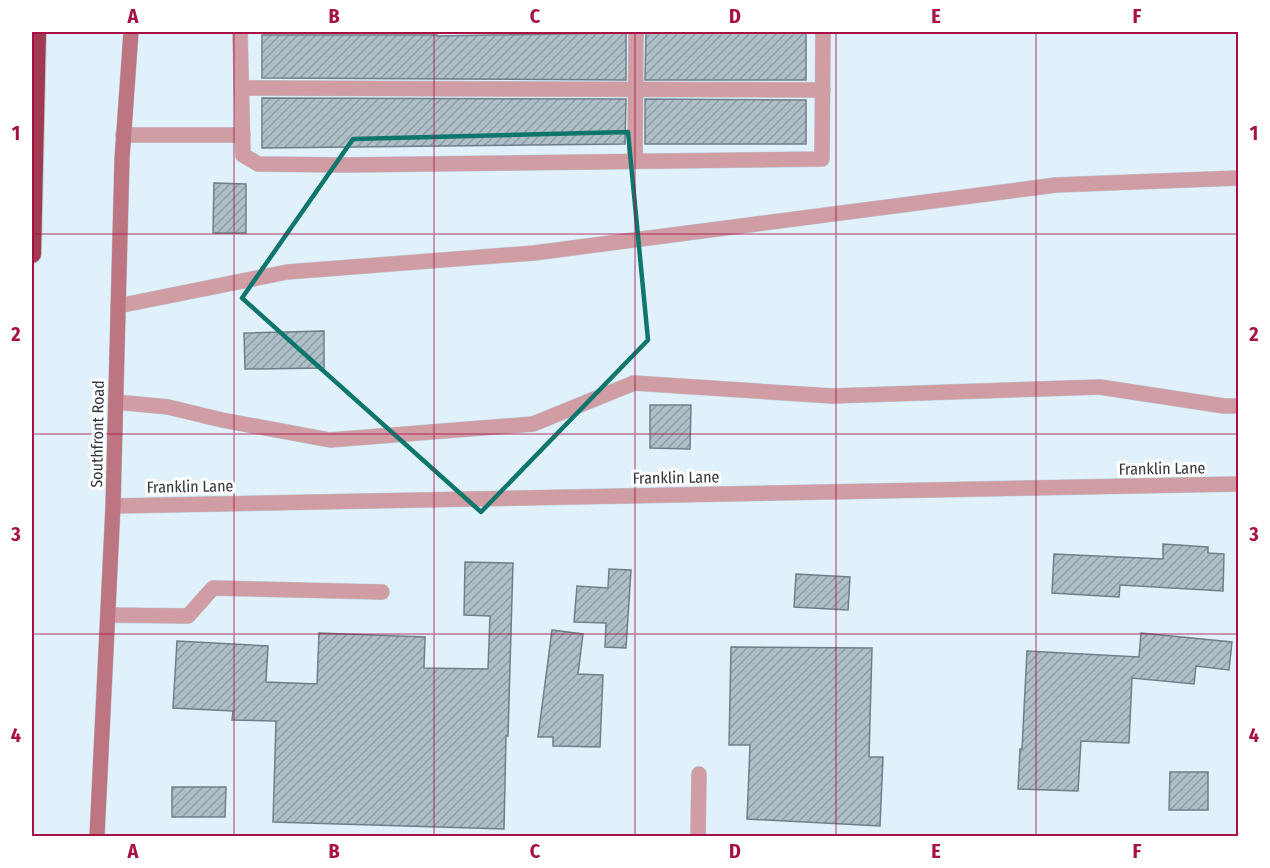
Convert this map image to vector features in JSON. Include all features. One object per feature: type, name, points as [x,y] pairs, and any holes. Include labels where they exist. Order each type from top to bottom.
[{"type":"highway","points":[[32,254],[37,32]]},
{"type":"street","name":"Southfront Road","points":[[97,837],[113,506],[123,135],[131,32]]},
{"type":"street","points":[[240,32],[243,155],[258,164],[343,165],[822,159],[823,32]]},
{"type":"street","points":[[635,161],[636,32]]},
{"type":"street","points":[[242,88],[823,90]]},
{"type":"street","points":[[123,135],[243,135]]},
{"type":"street","points":[[118,306],[287,272],[534,252],[1056,184],[1239,178]]},
{"type":"street","points":[[116,402],[168,407],[222,420],[330,440],[533,424],[634,383],[832,396],[1100,387],[1224,406],[1239,406]]},
{"type":"street","name":"Franklin Lane","points":[[113,506],[1239,484]]},
{"type":"street","points":[[108,615],[188,616],[213,588],[382,592]]},
{"type":"street","points":[[698,837],[699,774]]},
{"type":"highlighted area","points":[[628,132],[648,340],[481,512],[242,298],[353,139]]},
{"type":"building","points":[[626,33],[626,80],[262,78],[262,35],[437,36]]},
{"type":"building","points":[[646,33],[806,33],[806,80],[645,80]]},
{"type":"building","points":[[262,98],[626,99],[625,144],[262,148]]},
{"type":"building","points":[[645,99],[806,100],[806,144],[645,144]]},
{"type":"building","points":[[214,183],[246,184],[246,233],[213,233]]},
{"type":"building","points":[[324,331],[324,368],[245,369],[244,333]]},
{"type":"building","points":[[650,405],[691,405],[690,449],[650,448]]},
{"type":"building","points":[[1163,544],[1208,547],[1208,553],[1224,554],[1223,591],[1120,585],[1119,597],[1052,593],[1054,554],[1163,559]]},
{"type":"building","points":[[465,562],[513,563],[504,829],[273,822],[276,721],[232,720],[233,711],[173,708],[177,641],[268,646],[266,682],[317,684],[319,633],[425,637],[424,668],[488,669],[490,616],[464,615]]},
{"type":"building","points":[[609,569],[631,570],[626,648],[605,647],[606,623],[574,622],[577,586],[608,588]]},
{"type":"building","points":[[796,574],[850,577],[848,610],[794,607]]},
{"type":"building","points":[[552,630],[583,634],[578,674],[603,675],[600,747],[553,746],[553,737],[538,737]]},
{"type":"building","points":[[1141,633],[1232,642],[1229,670],[1196,666],[1194,684],[1132,678],[1129,743],[1081,741],[1078,791],[1018,789],[1027,651],[1139,657]]},
{"type":"building","points":[[731,647],[872,648],[869,757],[883,757],[880,826],[747,819],[750,745],[729,745]]},
{"type":"building","points":[[1170,772],[1208,772],[1208,810],[1169,810]]},
{"type":"building","points":[[172,787],[226,787],[225,817],[172,817]]}]
